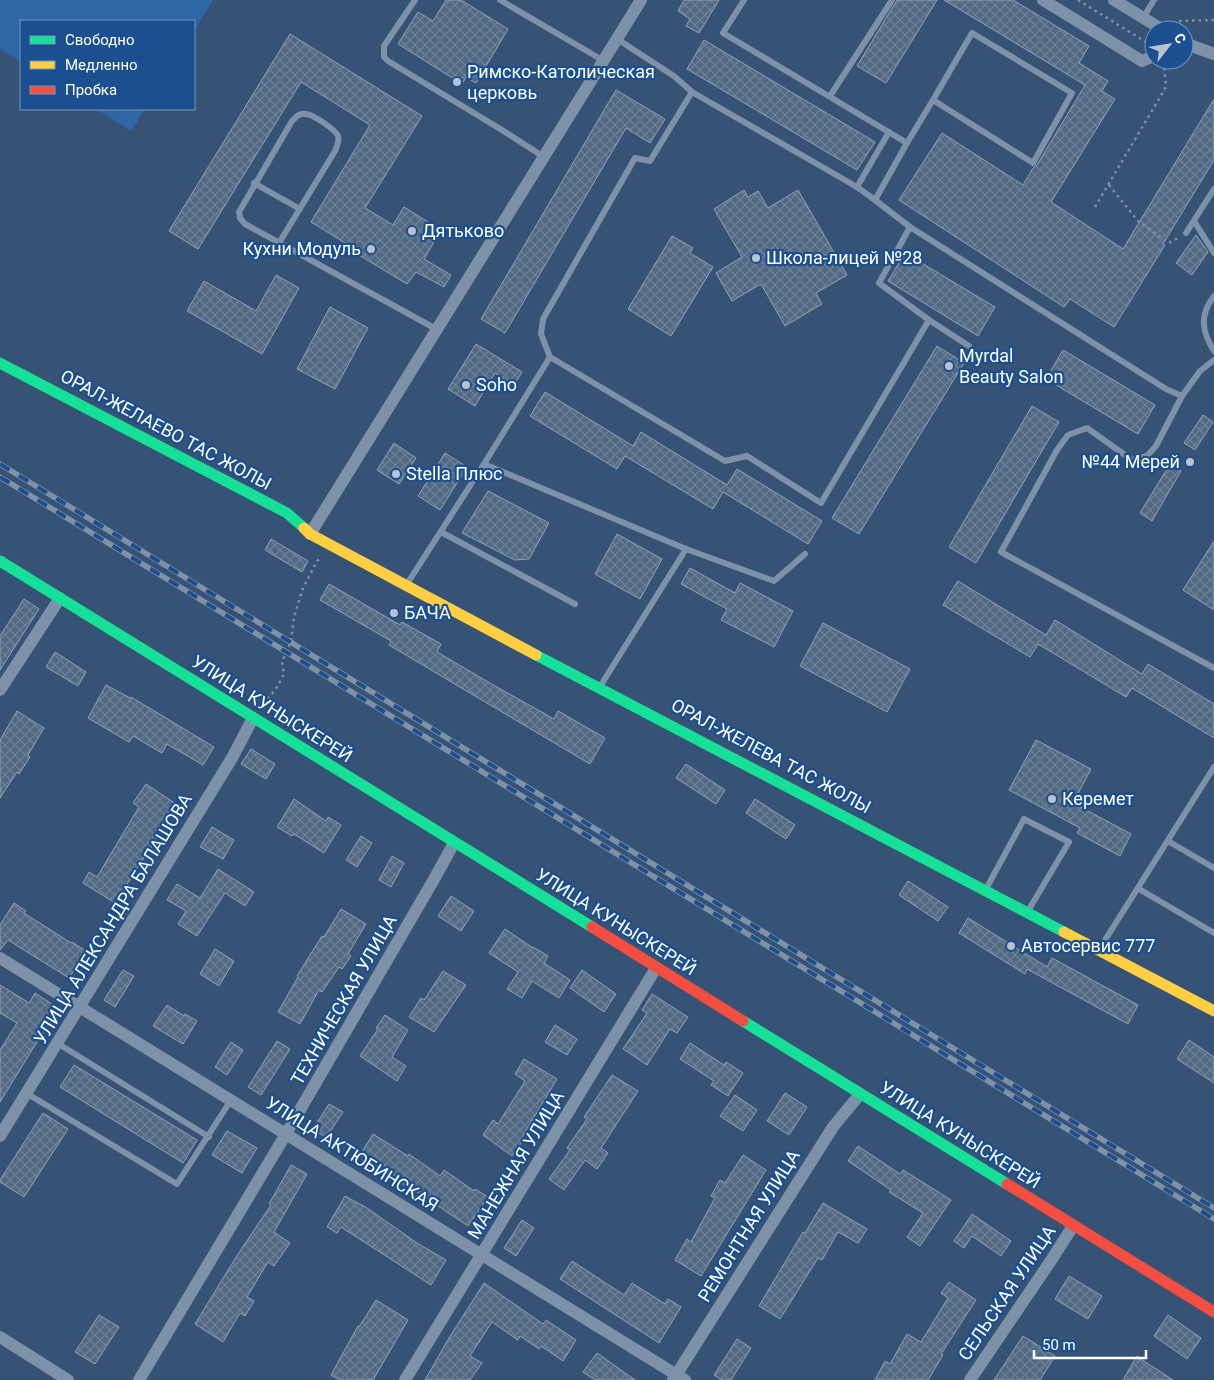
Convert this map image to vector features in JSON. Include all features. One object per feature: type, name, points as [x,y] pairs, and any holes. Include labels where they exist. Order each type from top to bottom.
[{"type":"street","points":[[310,534],[641,0]]},
{"type":"street","points":[[1043,0],[1142,61],[1144,60]]},
{"type":"street","points":[[1114,0],[1146,20]]},
{"type":"street","points":[[1194,47],[1214,54]]},
{"type":"street","name":"ОРАЛ-ЖЕЛАЕВО ТАС ЖОЛЫ","points":[[0,363],[287,513],[310,534]]},
{"type":"street","name":"ОРАЛ-ЖЕЛЕВА ТАС ЖОЛЫ","points":[[310,534],[1214,1011]]},
{"type":"street","name":"УЛИЦА КУНЫСКЕРЕЙ","points":[[0,561],[1072,1226],[1214,1312]]},
{"type":"street","points":[[0,690],[60,598]]},
{"type":"street","name":"УЛИЦА АЛЕКСАНДРА БАЛАШОВА","points":[[0,1136],[232,758],[253,718]]},
{"type":"street","name":"ТЕХНИЧЕСКАЯ УЛИЦА","points":[[139,1380],[286,1134],[454,843]]},
{"type":"street","name":"УЛИЦА АКТЮБИНСКАЯ","points":[[0,958],[678,1378]]},
{"type":"street","name":"МАНЕЖНАЯ УЛИЦА","points":[[405,1380],[656,968]]},
{"type":"street","name":"РЕМОНТНАЯ УЛИЦА","points":[[678,1378],[832,1127],[860,1094]]},
{"type":"street","name":"СЕЛЬСКАЯ УЛИЦА","points":[[970,1380],[1052,1259],[1072,1226]]},
{"type":"street","points":[[0,1337],[68,1380]]},
{"type":"lane","points":[[415,0],[384,46],[384,57],[544,157]]},
{"type":"lane","points":[[500,0],[604,60]]},
{"type":"lane","points":[[744,0],[723,33],[907,143]]},
{"type":"lane","points":[[830,96],[892,0]]},
{"type":"lane","points":[[1143,18],[1154,0]]},
{"type":"lane","points":[[875,200],[907,143],[972,33],[1072,93],[1033,162],[933,100]]},
{"type":"lane","points":[[617,39],[674,76],[692,92],[857,187],[910,227],[1166,389],[1182,396]]},
{"type":"lane","points":[[692,92],[650,161],[635,158],[543,319],[541,334],[550,357],[725,461],[746,456],[821,503],[929,320]]},
{"type":"lane","points":[[279,243],[336,151],[338,143],[338,135],[331,128],[307,114],[298,115],[292,120],[254,183],[239,212],[240,218],[245,224],[279,243],[438,330]]},
{"type":"lane","points":[[857,187],[889,132]]},
{"type":"lane","points":[[254,183],[300,209]]},
{"type":"lane","points":[[1186,233],[1214,189]]},
{"type":"lane","points":[[1194,221],[1214,253]]},
{"type":"lane","points":[[910,227],[879,283],[968,346]]},
{"type":"lane","points":[[1214,296],[1202,322],[1206,338],[1214,351]]},
{"type":"lane","points":[[406,586],[550,357]]},
{"type":"lane","points":[[1214,360],[1200,371],[1182,396],[1156,446],[1147,456],[1132,460],[1087,428],[1068,435],[1057,450],[1001,552],[1214,668]]},
{"type":"lane","points":[[484,464],[686,549],[774,581],[805,554]]},
{"type":"lane","points":[[441,532],[575,604]]},
{"type":"lane","points":[[600,686],[686,549]]},
{"type":"lane","points":[[1099,950],[1214,767]]},
{"type":"lane","points":[[986,889],[1024,819],[1068,842],[1028,912]]},
{"type":"lane","points":[[1168,841],[1214,868]]},
{"type":"lane","points":[[1139,889],[1214,933]]},
{"type":"lane","points":[[57,1043],[209,1137]]},
{"type":"lane","points":[[26,1093],[177,1184],[209,1137],[231,1100]]},
{"type":"path","points":[[1078,0],[1144,41]]},
{"type":"path","points":[[1194,21],[1214,20]]},
{"type":"path","points":[[1095,207],[1166,88],[1164,70]]},
{"type":"path","points":[[1109,185],[1138,221],[1169,243],[1186,233]]},
{"type":"path","points":[[253,718],[277,687],[284,674],[282,662],[291,641],[294,617],[303,588],[317,561],[322,558]]},
{"type":"shaded area","points":[[0,0],[213,0],[195,29],[195,20],[20,20],[20,61],[0,49]]},
{"type":"shaded area","points":[[98,110],[144,110],[131,131]]},
{"type":"building","points":[[446,0],[461,0],[508,29],[476,83],[466,77],[462,84],[398,44],[418,12],[433,21]]},
{"type":"building","points":[[684,0],[719,0],[699,33],[686,26],[690,19],[678,11]]},
{"type":"building","points":[[897,0],[937,0],[886,83],[857,66]]},
{"type":"building","points":[[944,0],[1013,0],[1089,46],[1079,63],[1108,81],[1102,91],[1115,99],[1051,202],[1123,249],[1214,99],[1214,160],[1163,244],[1165,245],[1114,327],[1070,299],[1064,307],[899,200],[942,133],[1023,185],[1085,85]]},
{"type":"building","points":[[290,34],[422,116],[365,208],[393,225],[404,207],[441,230],[424,259],[451,275],[444,287],[416,272],[407,284],[359,255],[360,252],[311,222],[370,125],[301,82],[198,249],[169,231]]},
{"type":"building","points":[[704,40],[875,142],[857,170],[687,69]]},
{"type":"building","points":[[616,90],[665,119],[650,143],[626,128],[505,333],[481,319]]},
{"type":"building","points":[[744,190],[748,197],[758,191],[768,208],[798,190],[847,275],[816,293],[822,304],[785,326],[761,284],[732,301],[716,273],[742,257],[714,209]]},
{"type":"building","points":[[1196,235],[1208,252],[1192,275],[1176,263]]},
{"type":"building","points":[[672,236],[693,248],[690,253],[713,267],[671,336],[628,309]]},
{"type":"building","points":[[905,253],[995,307],[978,336],[888,281]]},
{"type":"building","points":[[276,275],[299,288],[262,354],[187,311],[204,281],[256,311]]},
{"type":"building","points":[[330,307],[368,328],[335,389],[297,369]]},
{"type":"building","points":[[476,344],[522,372],[514,385],[495,373],[475,406],[448,389]]},
{"type":"building","points":[[937,346],[964,363],[859,534],[832,518]]},
{"type":"building","points":[[1063,350],[1155,405],[1138,434],[1046,379]]},
{"type":"building","points":[[545,392],[633,446],[641,432],[727,485],[737,469],[822,521],[808,544],[723,492],[713,509],[625,456],[617,469],[530,416]]},
{"type":"building","points":[[1032,406],[1059,422],[976,563],[949,547]]},
{"type":"building","points":[[1203,415],[1213,422],[1195,450],[1184,443]]},
{"type":"building","points":[[394,443],[416,458],[399,484],[377,470]]},
{"type":"building","points":[[445,453],[467,467],[440,510],[418,496]]},
{"type":"building","points":[[1170,464],[1181,471],[1152,521],[1140,513]]},
{"type":"building","points":[[488,491],[549,523],[529,559],[515,560],[462,533]]},
{"type":"building","points":[[617,534],[662,559],[640,599],[595,574]]},
{"type":"building","points":[[271,539],[308,561],[302,572],[265,550]]},
{"type":"building","points":[[1214,541],[1214,610],[1183,590]]},
{"type":"building","points":[[690,568],[735,593],[740,583],[793,611],[774,647],[721,620],[727,609],[681,584]]},
{"type":"building","points":[[958,581],[1046,635],[1055,620],[1142,674],[1148,664],[1214,704],[1214,738],[1132,688],[1126,697],[1038,644],[1030,657],[943,605]]},
{"type":"building","points":[[329,584],[400,625],[402,622],[441,644],[437,652],[554,719],[558,711],[605,738],[590,764],[389,645],[391,641],[320,600]]},
{"type":"building","points":[[24,599],[39,609],[0,670],[0,636]]},
{"type":"building","points":[[823,623],[910,669],[887,712],[800,666]]},
{"type":"building","points":[[55,652],[86,672],[78,686],[46,667]]},
{"type":"building","points":[[106,685],[131,697],[214,747],[203,765],[167,744],[162,753],[133,736],[129,742],[88,718]]},
{"type":"building","points":[[17,711],[44,728],[28,755],[30,757],[19,774],[17,772],[0,798],[0,740]]},
{"type":"building","points":[[1036,740],[1091,769],[1073,803],[1131,834],[1120,856],[1077,833],[1080,828],[1009,790]]},
{"type":"building","points":[[251,749],[275,764],[266,779],[241,764]]},
{"type":"building","points":[[686,764],[725,790],[716,804],[676,778]]},
{"type":"building","points":[[146,784],[176,804],[157,832],[159,833],[152,847],[115,903],[83,883],[89,872],[97,877],[139,807],[133,803]]},
{"type":"building","points":[[294,799],[326,821],[328,817],[341,825],[324,853],[294,834],[292,836],[277,827]]},
{"type":"building","points":[[755,799],[795,825],[786,839],[746,813]]},
{"type":"building","points":[[212,827],[234,840],[223,859],[200,847]]},
{"type":"building","points":[[361,836],[372,843],[357,867],[346,860]]},
{"type":"building","points":[[392,856],[404,863],[391,887],[379,880]]},
{"type":"building","points":[[218,869],[254,892],[245,906],[225,893],[197,936],[178,924],[186,911],[167,900],[177,884],[200,898]]},
{"type":"building","points":[[908,881],[948,907],[938,921],[899,895]]},
{"type":"building","points":[[451,896],[474,911],[461,931],[438,916]]},
{"type":"building","points":[[14,903],[26,911],[24,913],[86,951],[69,978],[8,940],[0,950],[0,925]]},
{"type":"building","points":[[341,909],[366,924],[348,954],[351,956],[342,969],[339,967],[322,992],[319,990],[300,1024],[278,1012],[297,976]]},
{"type":"building","points":[[968,918],[1047,967],[1052,958],[1138,1005],[1128,1024],[1027,969],[1025,974],[959,933]]},
{"type":"building","points":[[505,929],[548,956],[544,963],[570,980],[559,998],[532,981],[522,998],[507,989],[518,972],[489,953]]},
{"type":"building","points":[[215,949],[234,961],[219,986],[200,974]]},
{"type":"building","points":[[123,970],[134,976],[115,1007],[104,1000]]},
{"type":"building","points":[[582,970],[616,994],[604,1012],[570,988]]},
{"type":"building","points":[[443,971],[466,985],[434,1032],[409,1017],[421,998],[424,1000]]},
{"type":"building","points":[[0,985],[29,1003],[35,993],[58,1008],[0,1102],[0,1050],[17,1023],[0,1013]]},
{"type":"building","points":[[652,994],[688,1017],[677,1033],[670,1029],[647,1065],[623,1049],[647,1013],[642,1010]]},
{"type":"building","points":[[167,1005],[184,1016],[185,1014],[197,1021],[183,1044],[153,1026]]},
{"type":"building","points":[[385,1015],[408,1030],[392,1057],[406,1066],[397,1081],[360,1056]]},
{"type":"building","points":[[555,1025],[577,1039],[567,1055],[545,1042]]},
{"type":"building","points":[[1189,1040],[1214,1057],[1214,1083],[1177,1059]]},
{"type":"building","points":[[277,1041],[290,1049],[261,1095],[248,1087]]},
{"type":"building","points":[[231,1042],[243,1050],[227,1075],[215,1067]]},
{"type":"building","points":[[690,1043],[724,1065],[726,1062],[743,1073],[728,1096],[711,1085],[714,1081],[680,1059]]},
{"type":"building","points":[[524,1059],[557,1079],[512,1156],[483,1135],[493,1120],[498,1124],[525,1081],[515,1074]]},
{"type":"building","points":[[74,1065],[197,1140],[183,1163],[60,1087]]},
{"type":"building","points":[[612,1075],[638,1091],[601,1148],[608,1153],[597,1169],[585,1160],[564,1190],[549,1179],[570,1150],[567,1148],[587,1119],[584,1117]]},
{"type":"building","points":[[785,1093],[807,1107],[789,1135],[767,1121]]},
{"type":"building","points":[[735,1095],[757,1110],[743,1131],[720,1116]]},
{"type":"building","points":[[329,1104],[343,1112],[326,1138],[313,1129]]},
{"type":"building","points":[[43,1113],[68,1129],[24,1197],[0,1182],[0,1180]]},
{"type":"building","points":[[227,1131],[257,1148],[242,1173],[212,1155]]},
{"type":"building","points":[[373,1134],[408,1156],[409,1154],[440,1176],[444,1170],[474,1191],[475,1189],[488,1197],[468,1226],[360,1155]]},
{"type":"building","points":[[858,1146],[900,1174],[903,1170],[951,1200],[920,1246],[907,1237],[923,1213],[889,1192],[891,1190],[848,1161]]},
{"type":"building","points":[[743,1155],[766,1170],[701,1276],[675,1260],[687,1239],[691,1242],[715,1198],[711,1196],[720,1180],[725,1183]]},
{"type":"building","points":[[291,1165],[307,1174],[274,1232],[290,1243],[274,1266],[268,1262],[247,1297],[254,1301],[245,1316],[240,1313],[223,1342],[195,1324],[271,1205],[269,1204]]},
{"type":"building","points":[[345,1196],[367,1208],[417,1243],[446,1260],[431,1285],[341,1227],[337,1233],[327,1227]]},
{"type":"building","points":[[823,1203],[867,1229],[858,1243],[838,1232],[822,1260],[818,1258],[780,1319],[759,1306],[803,1232],[805,1233]]},
{"type":"building","points":[[972,1214],[1011,1241],[1001,1256],[972,1236],[964,1248],[954,1241]]},
{"type":"building","points":[[522,1220],[534,1228],[516,1256],[504,1248]]},
{"type":"building","points":[[572,1261],[624,1295],[632,1283],[665,1304],[668,1299],[681,1307],[659,1343],[560,1279]]},
{"type":"building","points":[[1069,1276],[1102,1296],[1088,1319],[1055,1299]]},
{"type":"building","points":[[949,1282],[976,1300],[941,1354],[943,1355],[928,1380],[875,1380],[885,1361],[890,1364],[907,1334],[921,1342],[948,1298],[941,1293]]},
{"type":"building","points":[[484,1283],[543,1324],[546,1320],[576,1340],[563,1361],[541,1346],[539,1349],[520,1336],[518,1340],[492,1322],[470,1356],[482,1363],[470,1380],[425,1380],[449,1338]]},
{"type":"building","points":[[376,1300],[408,1320],[373,1380],[340,1380],[331,1375],[358,1326]]},
{"type":"building","points":[[99,1315],[119,1327],[95,1364],[75,1352]]},
{"type":"building","points":[[1168,1315],[1201,1338],[1187,1359],[1154,1336]]},
{"type":"building","points":[[1023,1336],[1055,1356],[1040,1380],[994,1380]]},
{"type":"building","points":[[737,1339],[751,1348],[731,1380],[722,1380],[714,1375]]},
{"type":"building","points":[[597,1353],[635,1380],[595,1380],[583,1372]]},
{"type":"building","points":[[1137,1356],[1150,1365],[1173,1380],[1123,1380]]},
{"type":"railway","points":[[0,464],[1214,1208]]},
{"type":"railway","points":[[0,477],[1214,1219]]},
{"type":"traffic: fast","points":[[0,363],[287,513],[304,528]]},
{"type":"traffic: fast","points":[[0,561],[592,927]]},
{"type":"traffic: fast","points":[[536,655],[1064,932]]},
{"type":"traffic: fast","points":[[743,1021],[1007,1184]]},
{"type":"traffic: slow","points":[[304,528],[310,534],[536,655]]},
{"type":"traffic: slow","points":[[1064,932],[1214,1011]]},
{"type":"traffic: jam","points":[[592,927],[743,1021]]},
{"type":"traffic: jam","points":[[1007,1184],[1214,1312]]},
{"type":"place","name":"Римско-Католическая церковь","points":[[457,82]]},
{"type":"place","name":"Дятьково","points":[[412,231]]},
{"type":"place","name":"Кухни Модуль","points":[[371,249]]},
{"type":"place","name":"Школа-лицей №28","points":[[756,258]]},
{"type":"place","name":"Myrdal Beauty Salon","points":[[949,366]]},
{"type":"place","name":"Soho","points":[[466,385]]},
{"type":"place","name":"№44 Мерей","points":[[1190,462]]},
{"type":"place","name":"Stella Плюс","points":[[396,474]]},
{"type":"place","name":"БАЧА","points":[[394,613]]},
{"type":"place","name":"Керемет","points":[[1052,799]]},
{"type":"place","name":"Автосервис 777","points":[[1011,946]]}]
